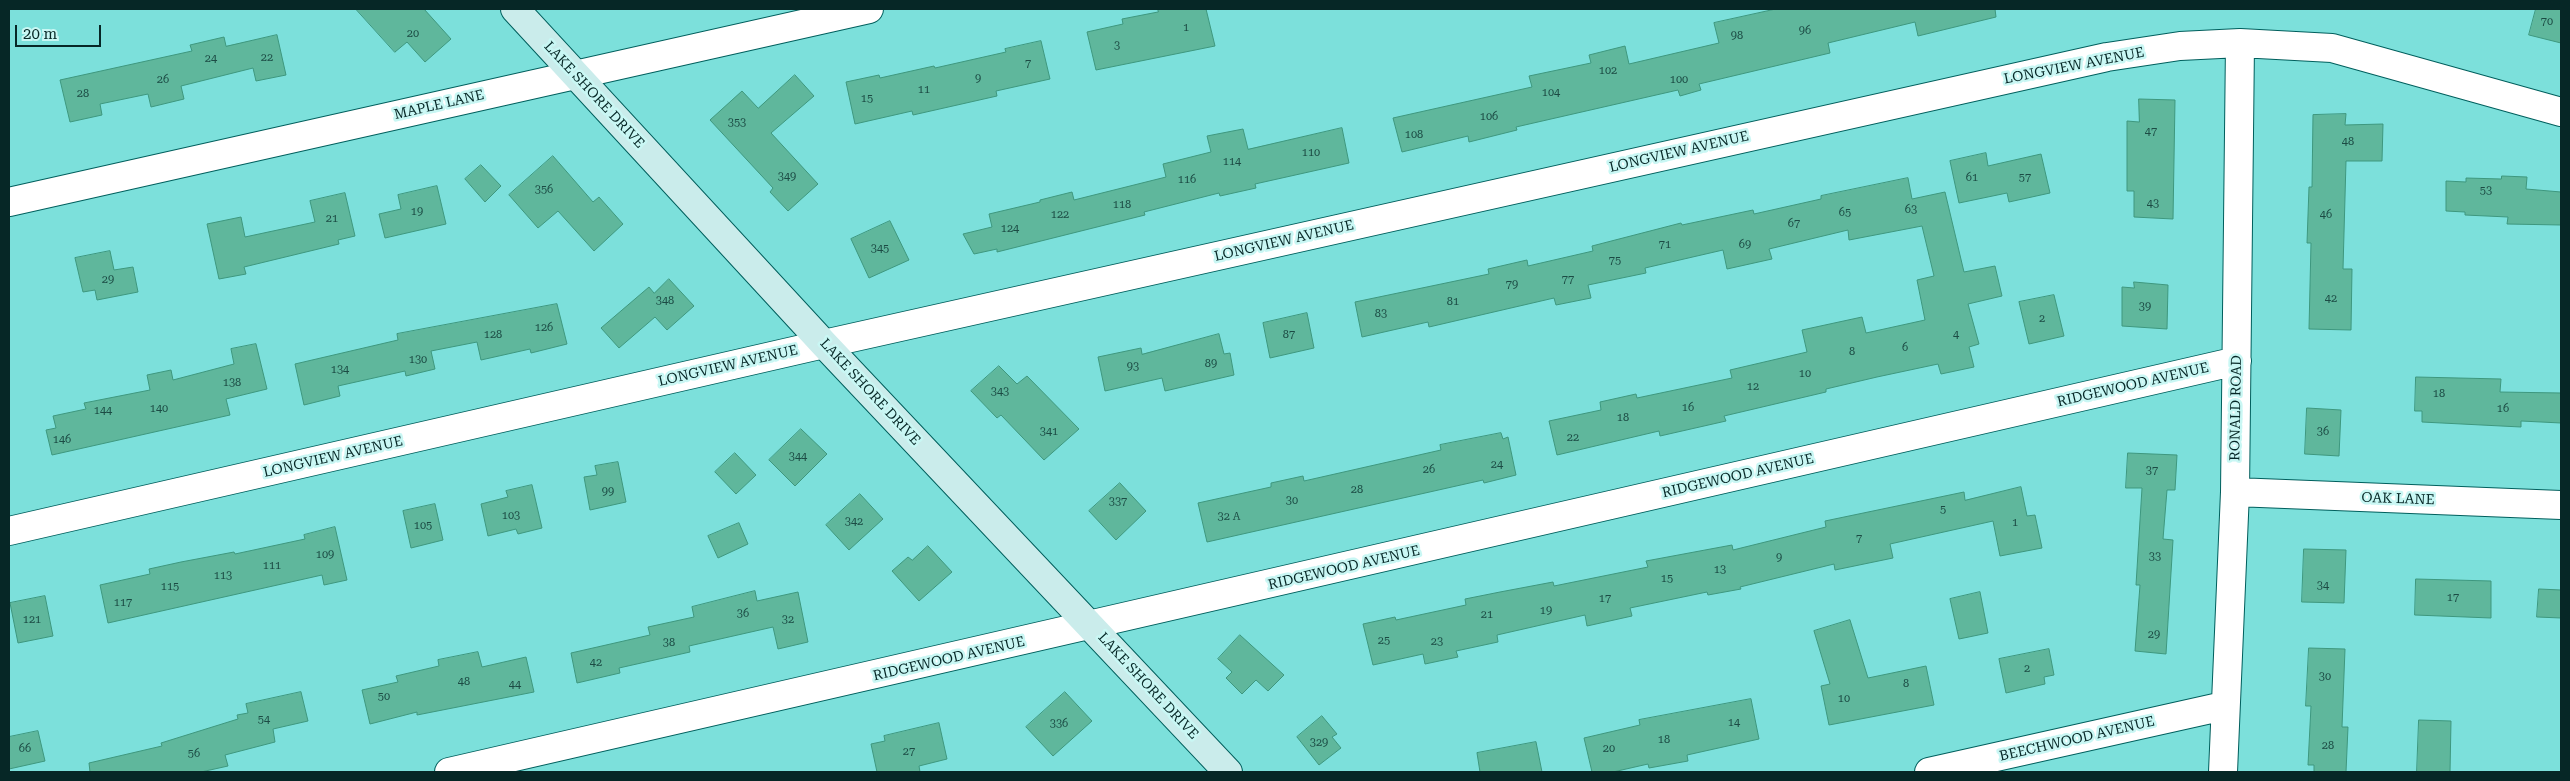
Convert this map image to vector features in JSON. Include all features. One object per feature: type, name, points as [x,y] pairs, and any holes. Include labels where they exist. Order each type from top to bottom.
[{"type":"street","name":"LAKE SHORE DRIVE","points":[[515,9],[824,344],[1228,772]]},
{"type":"street","name":"MAPLE LANE","points":[[9,202],[869,9]]},
{"type":"street","name":"LONGVIEW AVENUE","points":[[9,532],[824,344],[2107,57],[2180,46],[2240,42],[2332,48],[2561,112]]},
{"type":"street","name":"RONALD ROAD","points":[[2224,772],[2224,706],[2235,492],[2238,361],[2240,42]]},
{"type":"street","name":"RIDGEWOOD AVENUE","points":[[449,772],[1092,626],[2238,361]]},
{"type":"street","name":"OAK LANE","points":[[2235,492],[2561,505]]},
{"type":"street","name":"BEECHWOOD AVENUE","points":[[1929,772],[2224,706]]},
{"type":"building","points":[[356,9],[424,9],[451,39],[425,62],[407,42],[395,52]]},
{"type":"building","points":[[1158,9],[1206,9],[1215,46],[1096,70],[1087,32],[1123,24],[1122,19],[1158,12]]},
{"type":"building","points":[[1776,9],[1995,9],[1996,17],[1918,36],[1915,22],[1828,43],[1830,53],[1699,84],[1701,90],[1680,96],[1678,90],[1516,127],[1517,130],[1469,142],[1468,136],[1402,152],[1393,118],[1532,87],[1529,76],[1591,63],[1589,55],[1625,46],[1629,64],[1719,43],[1714,23]]},
{"type":"building","points":[[2536,9],[2561,9],[2561,43],[2529,35]]},
{"type":"building","points":[[277,35],[286,75],[256,81],[253,68],[181,86],[184,99],[151,107],[148,94],[100,104],[102,115],[70,122],[60,80],[192,51],[190,45],[224,37],[226,46]]},
{"type":"building","points":[[1041,41],[1050,79],[996,91],[997,96],[913,115],[912,111],[855,124],[846,82],[879,75],[880,78],[934,66],[935,68],[1006,52],[1005,49]]},
{"type":"building","points":[[795,75],[814,96],[771,133],[818,184],[788,211],[770,192],[773,188],[710,120],[742,91],[758,108]]},
{"type":"building","points":[[2139,99],[2175,100],[2173,219],[2134,217],[2134,191],[2127,191],[2127,121],[2139,122]]},
{"type":"building","points":[[2346,114],[2345,125],[2383,124],[2382,161],[2346,161],[2343,269],[2352,269],[2351,330],[2309,329],[2311,243],[2307,243],[2309,187],[2312,187],[2313,115]]},
{"type":"building","points":[[1342,128],[1349,163],[1255,184],[1256,188],[1220,196],[1219,193],[1144,212],[1145,215],[997,252],[997,249],[974,254],[963,234],[992,227],[989,214],[1072,192],[1074,200],[1166,177],[1163,164],[1211,152],[1207,136],[1243,129],[1248,149]]},
{"type":"building","points":[[1986,153],[1988,166],[2041,154],[2050,193],[2009,202],[2007,193],[1959,203],[1950,161]]},
{"type":"building","points":[[553,156],[593,202],[599,197],[623,224],[594,251],[558,211],[538,228],[509,195]]},
{"type":"building","points":[[481,165],[501,186],[485,202],[465,179]]},
{"type":"building","points":[[2502,176],[2527,177],[2526,189],[2561,192],[2561,225],[2507,224],[2508,217],[2465,215],[2465,212],[2446,211],[2446,181],[2466,182],[2466,178],[2501,179]]},
{"type":"building","points":[[1908,178],[1912,199],[1945,192],[1964,272],[1995,266],[2002,296],[1968,304],[1979,344],[1969,347],[1974,367],[1941,374],[1938,364],[1826,389],[1826,392],[1724,416],[1726,421],[1660,436],[1659,431],[1557,455],[1549,421],[1601,410],[1600,402],[1636,394],[1637,398],[1732,378],[1730,370],[1807,352],[1802,330],[1862,317],[1866,333],[1925,320],[1917,280],[1934,276],[1922,226],[1849,240],[1848,230],[1769,249],[1772,259],[1727,269],[1723,250],[1645,268],[1646,273],[1588,285],[1591,298],[1556,305],[1554,298],[1429,327],[1428,322],[1362,337],[1355,302],[1489,274],[1488,269],[1527,260],[1528,266],[1593,251],[1592,246],[1681,223],[1682,225],[1753,210],[1754,214],[1821,199],[1821,196]]},
{"type":"building","points":[[437,186],[446,224],[385,238],[379,214],[401,209],[398,195]]},
{"type":"building","points":[[345,193],[355,236],[338,240],[339,244],[244,267],[246,274],[219,279],[207,224],[241,217],[245,237],[315,222],[310,201]]},
{"type":"building","points":[[890,221],[909,260],[869,278],[851,239]]},
{"type":"building","points":[[110,251],[114,270],[133,267],[138,292],[97,300],[95,290],[83,292],[75,258]]},
{"type":"building","points":[[669,279],[694,306],[667,330],[655,317],[619,348],[601,328],[649,287],[654,293]]},
{"type":"building","points":[[2134,282],[2168,285],[2167,329],[2122,326],[2122,287],[2134,288]]},
{"type":"building","points":[[2054,295],[2064,336],[2029,344],[2019,302]]},
{"type":"building","points":[[557,304],[567,344],[531,353],[530,349],[481,360],[477,342],[431,351],[435,369],[406,376],[405,371],[338,386],[340,396],[304,405],[295,364],[398,340],[397,334]]},
{"type":"building","points":[[1307,313],[1314,348],[1270,358],[1263,323]]},
{"type":"building","points":[[1219,334],[1224,354],[1230,353],[1234,375],[1165,391],[1162,378],[1105,391],[1098,357],[1141,348],[1142,354]]},
{"type":"building","points":[[256,344],[267,389],[226,399],[230,415],[52,455],[46,430],[56,428],[53,416],[86,409],[84,403],[150,390],[147,375],[171,370],[173,380],[234,364],[231,349]]},
{"type":"building","points":[[999,366],[1017,384],[1027,376],[1079,429],[1044,460],[1001,415],[997,418],[971,391]]},
{"type":"building","points":[[2416,377],[2501,379],[2500,392],[2561,393],[2561,423],[2521,421],[2521,427],[2422,422],[2422,411],[2415,411]]},
{"type":"building","points":[[2307,408],[2341,410],[2339,456],[2305,454]]},
{"type":"building","points":[[801,429],[827,454],[795,486],[769,460]]},
{"type":"building","points":[[1501,433],[1503,439],[1508,437],[1516,475],[1484,483],[1483,480],[1207,542],[1198,503],[1271,487],[1271,483],[1303,476],[1304,481],[1441,450],[1440,445]]},
{"type":"building","points":[[735,453],[756,475],[736,494],[715,472]]},
{"type":"building","points":[[2128,453],[2177,455],[2175,490],[2167,490],[2163,539],[2173,540],[2166,654],[2135,651],[2140,585],[2136,585],[2142,488],[2126,488]]},
{"type":"building","points":[[618,462],[626,502],[590,510],[584,477],[597,475],[595,466]]},
{"type":"building","points":[[1120,483],[1146,511],[1116,540],[1089,511]]},
{"type":"building","points":[[532,485],[542,528],[518,534],[516,529],[488,536],[481,504],[508,497],[506,491]]},
{"type":"building","points":[[2021,487],[2027,516],[2035,515],[2042,548],[2000,556],[1993,521],[1890,544],[1893,558],[1835,570],[1834,564],[1740,587],[1741,589],[1708,595],[1707,592],[1630,608],[1632,616],[1587,626],[1585,615],[1497,635],[1498,642],[1456,651],[1458,657],[1425,664],[1423,654],[1373,665],[1363,624],[1395,617],[1396,620],[1466,605],[1465,599],[1553,582],[1554,586],[1648,567],[1646,561],[1732,545],[1733,550],[1826,527],[1825,521],[1964,492],[1965,500]]},
{"type":"building","points":[[860,494],[883,519],[849,550],[826,525]]},
{"type":"building","points":[[435,504],[443,540],[411,548],[403,511]]},
{"type":"building","points":[[739,523],[748,544],[718,558],[708,536]]},
{"type":"building","points":[[335,527],[347,580],[324,585],[322,575],[108,623],[100,585],[150,574],[149,569],[234,552],[235,554],[305,539],[304,535]]},
{"type":"building","points":[[928,546],[952,572],[919,601],[892,571],[908,557],[912,560]]},
{"type":"building","points":[[2304,549],[2346,550],[2344,603],[2302,602]]},
{"type":"building","points":[[2416,579],[2491,581],[2491,618],[2415,615]]},
{"type":"building","points":[[2539,589],[2561,590],[2561,618],[2537,617]]},
{"type":"building","points":[[755,591],[757,601],[798,592],[808,642],[778,649],[773,627],[689,646],[690,652],[619,668],[620,673],[577,683],[571,653],[650,635],[648,627],[694,617],[692,607]]},
{"type":"building","points":[[1980,592],[1988,633],[1959,639],[1950,599]]},
{"type":"building","points":[[45,596],[53,636],[18,643],[10,603]]},
{"type":"building","points":[[1850,620],[1868,678],[1926,666],[1934,705],[1829,725],[1821,686],[1830,684],[1814,631]]},
{"type":"building","points":[[1240,635],[1284,675],[1268,691],[1256,680],[1242,694],[1226,678],[1232,672],[1218,659]]},
{"type":"building","points":[[2309,648],[2345,649],[2342,727],[2348,727],[2346,772],[2314,772],[2314,765],[2308,765],[2311,706],[2306,706]]},
{"type":"building","points":[[2049,649],[2054,675],[2044,677],[2045,684],[2006,693],[1999,659]]},
{"type":"building","points":[[478,652],[482,667],[526,657],[534,692],[417,715],[417,712],[370,724],[362,690],[398,682],[396,676],[439,666],[438,660]]},
{"type":"building","points":[[301,692],[308,721],[273,729],[275,742],[225,755],[228,766],[201,772],[90,772],[89,763],[162,746],[161,743],[238,719],[237,715],[248,713],[246,704]]},
{"type":"building","points":[[1065,692],[1092,721],[1053,756],[1026,727]]},
{"type":"building","points":[[1751,699],[1759,739],[1687,755],[1688,761],[1649,768],[1648,764],[1613,772],[1592,772],[1584,738],[1640,725],[1639,720]]},
{"type":"building","points":[[1322,716],[1337,734],[1332,737],[1341,748],[1319,765],[1297,737]]},
{"type":"building","points":[[2419,720],[2451,721],[2450,772],[2417,772]]},
{"type":"building","points":[[939,723],[947,759],[919,766],[920,772],[877,772],[871,744],[885,741],[884,736]]},
{"type":"building","points":[[38,731],[45,761],[9,769],[9,737]]},
{"type":"building","points":[[1536,742],[1542,772],[1480,772],[1477,753]]}]
